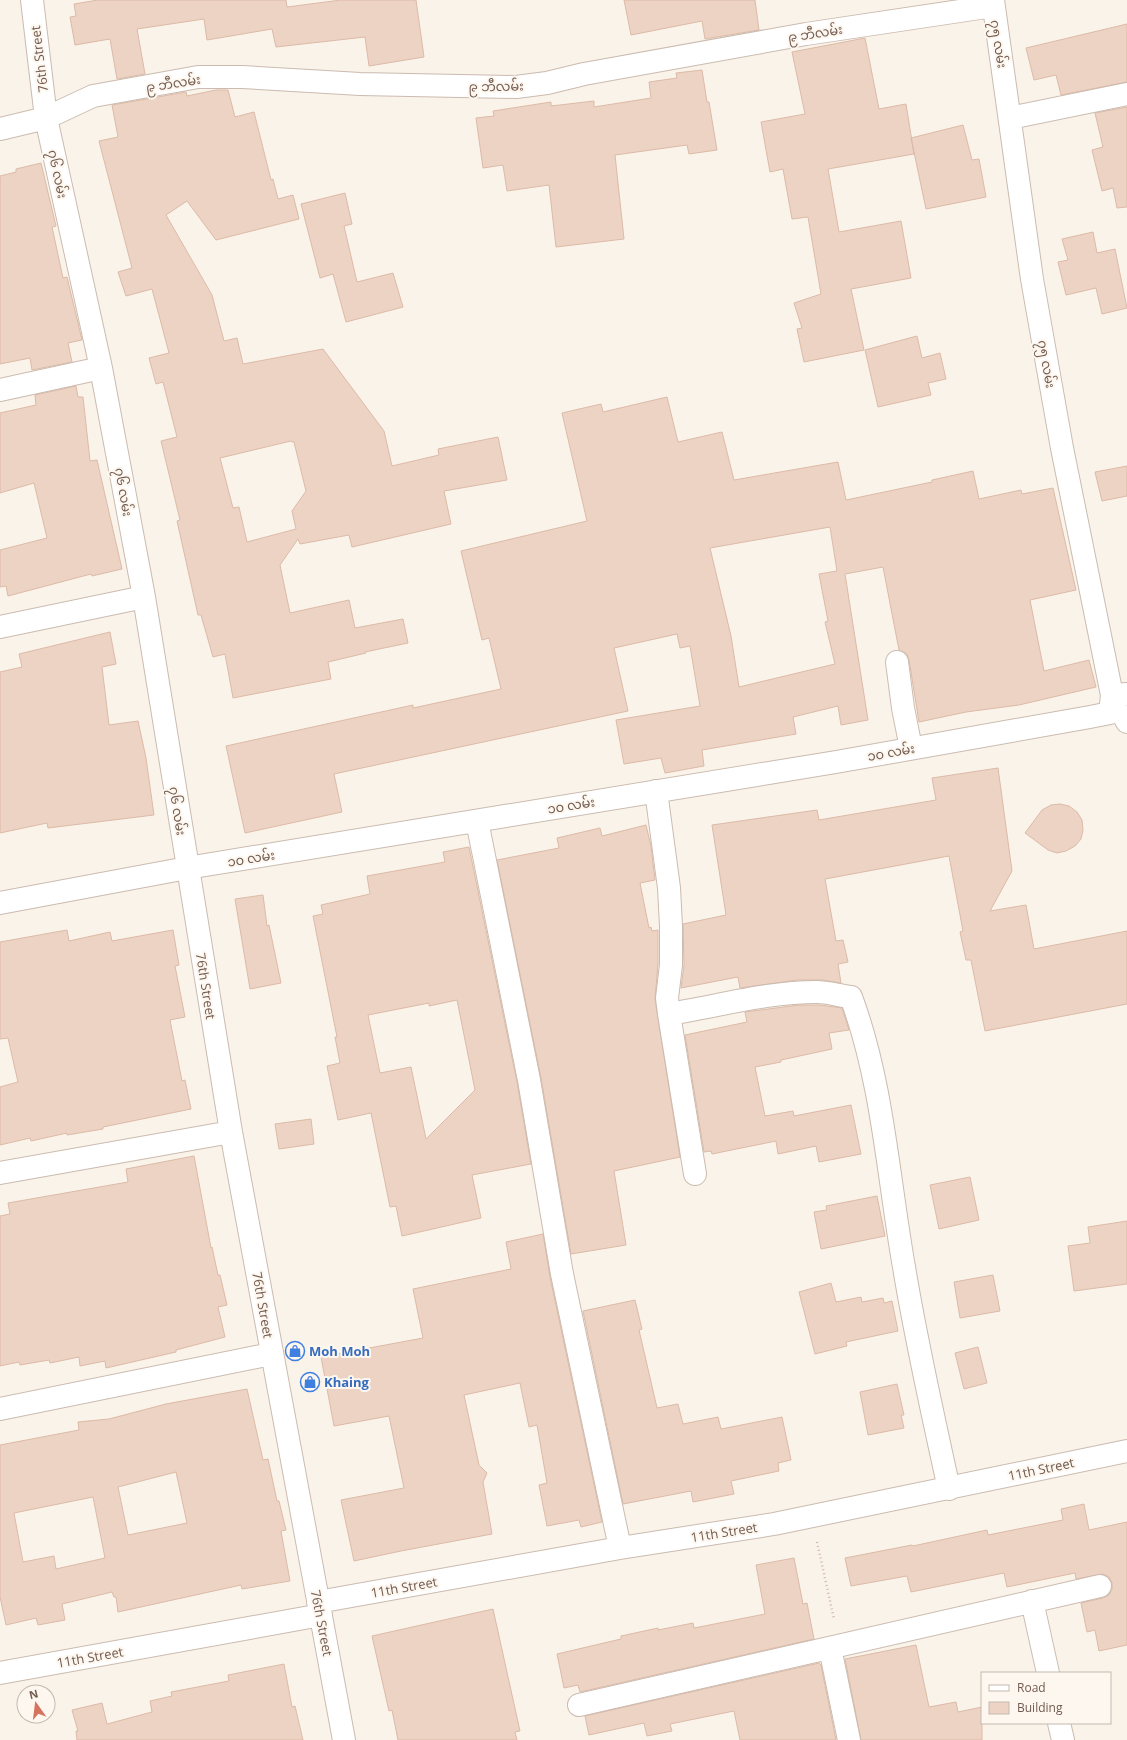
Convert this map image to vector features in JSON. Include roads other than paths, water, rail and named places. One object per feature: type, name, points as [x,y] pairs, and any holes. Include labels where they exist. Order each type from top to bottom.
[{"type":"street","name":"76th Street","points":[[32,0],[46,118]]},
{"type":"street","name":"၉ ဘီလမ်း","points":[[0,129],[46,118],[93,96],[198,77],[242,77],[360,84],[516,87],[547,83],[584,74],[751,43],[993,3]]},
{"type":"street","name":"၇၅ လမ်း","points":[[993,3],[1034,287],[1062,448],[1119,695],[1127,722]]},
{"type":"street","points":[[1010,118],[1127,94]]},
{"type":"street","name":"၇၆ လမ်း","points":[[46,118],[101,368],[144,597],[187,868]]},
{"type":"street","points":[[0,390],[101,368]]},
{"type":"street","points":[[0,627],[144,597]]},
{"type":"street","points":[[897,662],[903,708],[911,748]]},
{"type":"street","name":"၁၀ လမ်း","points":[[0,903],[187,868],[836,762],[1110,713],[1119,695]]},
{"type":"street","points":[[656,791],[669,888],[671,965],[667,998],[695,1174]]},
{"type":"street","points":[[476,821],[529,1080],[562,1274],[620,1548]]},
{"type":"street","name":"76th Street","points":[[187,868],[231,1132],[271,1354],[344,1740]]},
{"type":"street","points":[[669,1014],[705,1009],[743,999],[784,993],[819,992],[851,997],[862,1028],[876,1090],[904,1267],[949,1489]]},
{"type":"street","points":[[0,1173],[231,1132]]},
{"type":"street","points":[[0,1409],[271,1354]]},
{"type":"street","name":"11th Street","points":[[0,1673],[620,1548],[774,1524],[1127,1451]]},
{"type":"street","points":[[579,1705],[1100,1586]]},
{"type":"street","points":[[1032,1601],[1048,1672]]},
{"type":"street","points":[[835,1646],[849,1740]]},
{"type":"street","points":[[1059,1724],[1063,1740]]},
{"type":"place","name":"Moh Moh","points":[[295,1351]]},
{"type":"place","name":"Khaing","points":[[310,1382]]}]
